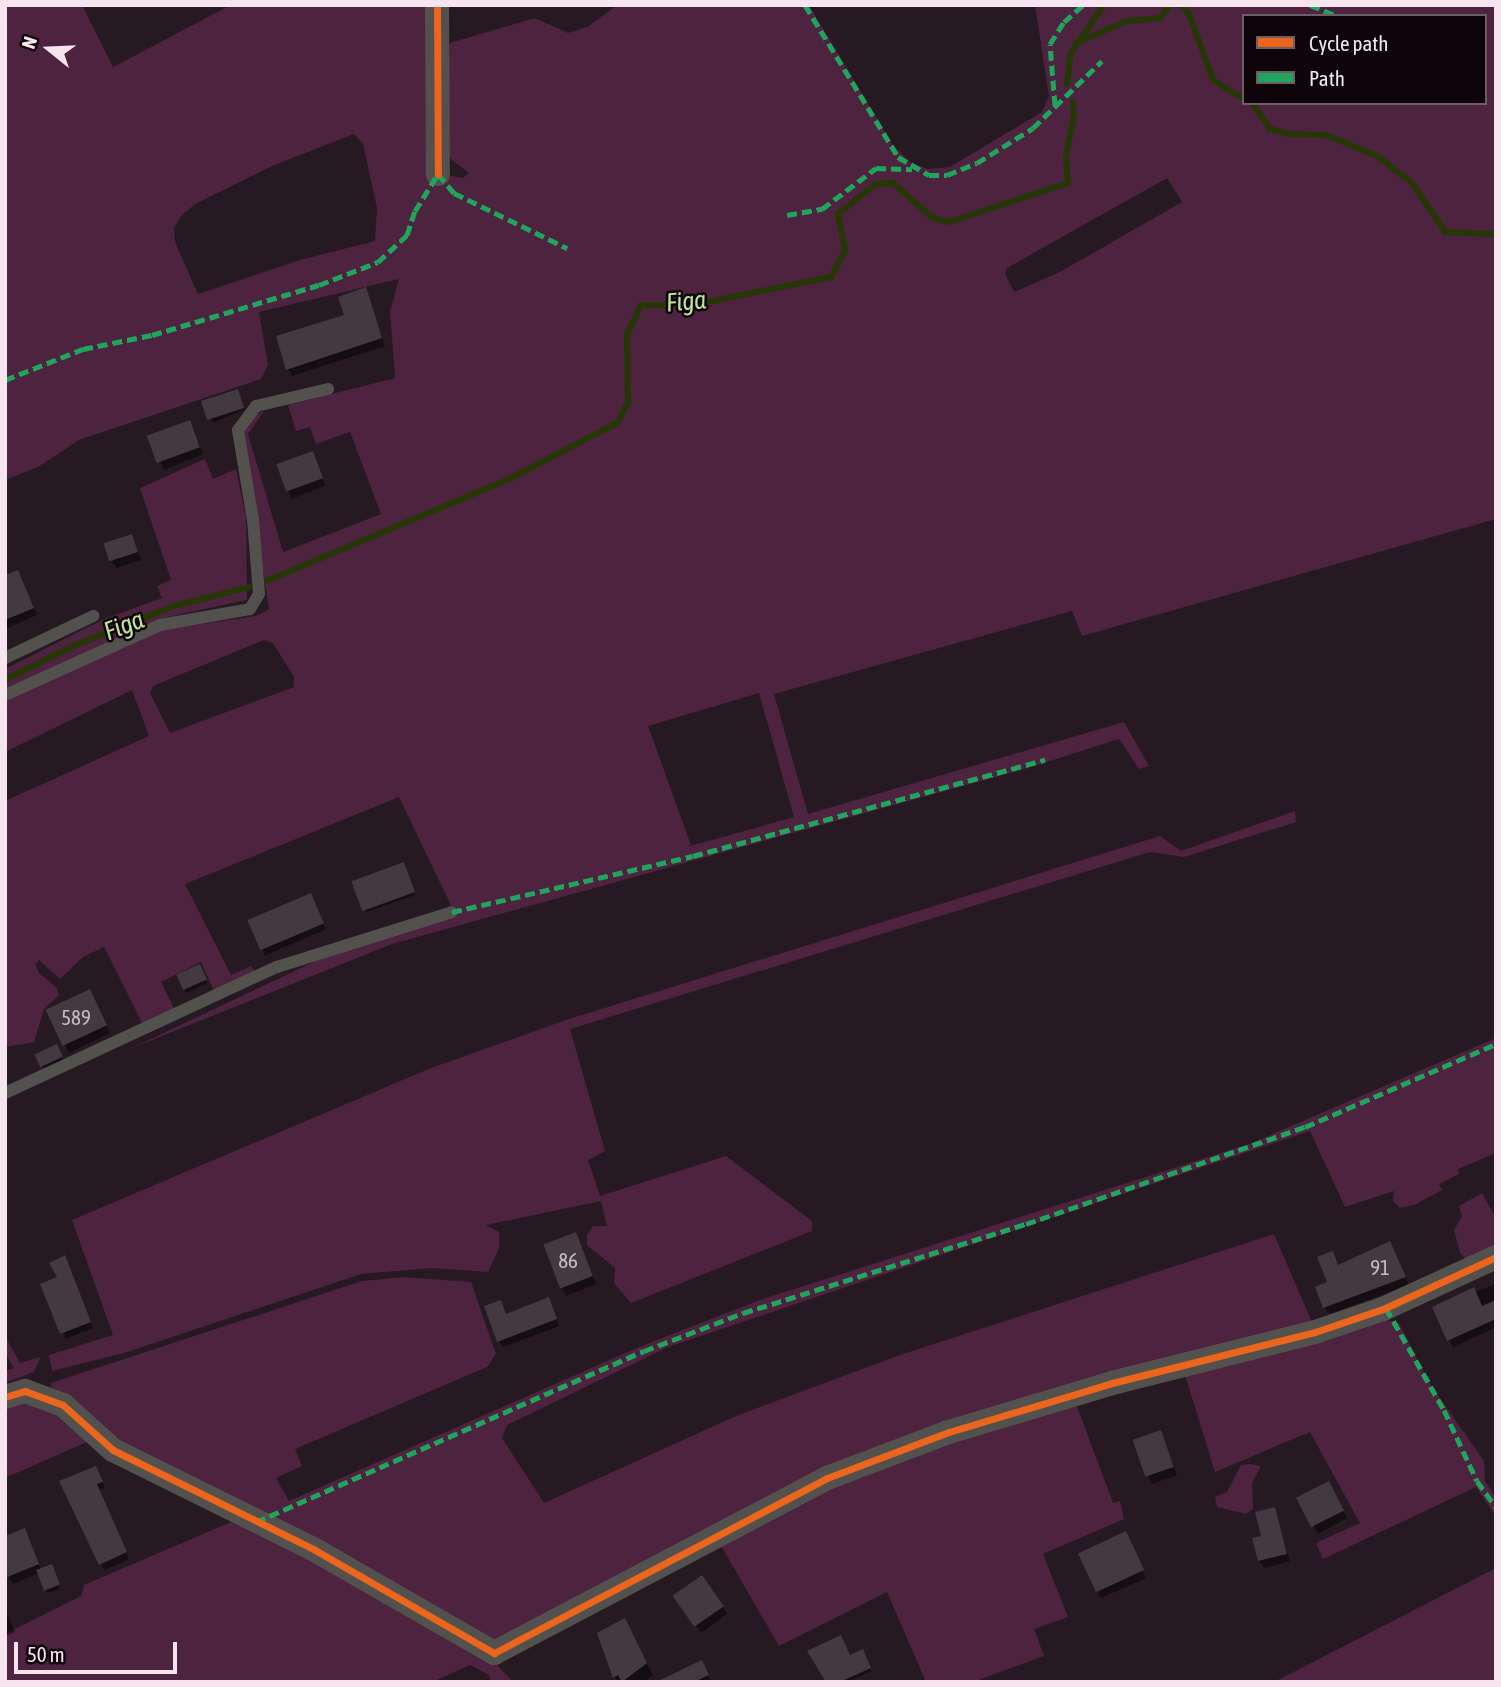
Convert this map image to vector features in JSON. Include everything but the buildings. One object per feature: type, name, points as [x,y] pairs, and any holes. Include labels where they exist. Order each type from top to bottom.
[{"type":"street","points":[[438,5],[438,174]]},
{"type":"street","points":[[5,1397],[25,1391],[63,1405],[113,1450],[315,1550],[494,1653],[827,1478],[949,1432],[1100,1387],[1315,1332],[1383,1310],[1496,1256]]},
{"type":"lane","points":[[5,695],[160,625],[250,609],[259,594],[238,430],[256,406],[328,389]]},
{"type":"lane","points":[[5,658],[93,616]]},
{"type":"lane","points":[[5,1093],[277,967],[452,912]]},
{"type":"shaded area","points":[[5,5],[82,5],[113,67],[231,5],[432,5],[429,172],[463,178],[469,173],[443,153],[443,45],[535,18],[568,33],[589,26],[617,5],[809,5],[892,144],[910,162],[928,169],[950,167],[1042,112],[1049,96],[1035,5],[1496,5],[1496,519],[1082,636],[1072,611],[774,694],[808,814],[1124,722],[1149,766],[1139,769],[1119,739],[1028,768],[392,944],[132,1048],[318,960],[456,916],[399,797],[185,884],[231,975],[251,966],[257,974],[215,993],[201,962],[161,982],[176,1012],[144,1027],[104,947],[83,957],[60,979],[39,960],[35,964],[39,973],[56,987],[59,995],[44,1009],[34,1042],[5,1047],[5,801],[149,736],[132,690],[5,752],[5,701],[162,630],[256,616],[269,609],[242,442],[242,431],[251,417],[264,411],[248,434],[283,552],[381,514],[350,432],[316,444],[310,427],[296,431],[288,405],[395,378],[390,312],[399,279],[259,312],[268,365],[261,379],[79,440],[38,467],[5,480]],"holes":[[[354,134],[363,144],[377,208],[375,241],[300,260],[198,294],[175,242],[174,228],[180,217],[195,204],[272,166]],[[1167,178],[1182,202],[1060,272],[1014,292],[1005,274],[1007,268]],[[264,640],[273,643],[294,677],[294,687],[170,733],[150,693],[153,686]],[[759,693],[794,817],[687,847],[691,845],[648,726]]]},
{"type":"shaded area","points":[[205,459],[213,479],[236,469],[246,517],[247,600],[167,617],[5,688],[5,669],[104,619],[162,598],[157,586],[171,580],[140,488]]},
{"type":"shaded area","points":[[1295,811],[1296,822],[1184,857],[1150,852],[570,1029],[605,1151],[588,1160],[600,1196],[726,1156],[812,1221],[812,1231],[631,1303],[614,1283],[615,1268],[587,1245],[587,1235],[593,1226],[607,1226],[601,1201],[486,1225],[499,1232],[499,1249],[488,1272],[432,1268],[361,1274],[124,1353],[52,1371],[49,1355],[113,1335],[72,1220],[431,1068],[569,1019],[1160,836],[1181,851]]},
{"type":"shaded area","points":[[1496,1038],[1496,1153],[1458,1169],[1459,1174],[1439,1184],[1442,1190],[1414,1205],[1400,1208],[1393,1201],[1394,1191],[1345,1207],[1310,1131],[668,1347],[507,1425],[502,1438],[544,1503],[736,1416],[897,1356],[1274,1234],[1314,1327],[949,1427],[488,1643],[160,1473],[52,1395],[51,1383],[362,1281],[403,1277],[471,1282],[496,1354],[487,1367],[295,1449],[302,1466],[276,1478],[289,1501],[639,1347],[760,1300],[1249,1144]]},
{"type":"shaded area","points":[[1482,1193],[1496,1218],[1496,1247],[1469,1262],[1460,1253],[1454,1230],[1462,1216],[1459,1206]]},
{"type":"shaded area","points":[[1372,1317],[1399,1323],[1430,1384],[1484,1461],[1485,1481],[1496,1498],[1496,1517],[1476,1487],[1323,1559],[1316,1543],[1360,1523],[1310,1432],[1215,1472],[1184,1372]]},
{"type":"shaded area","points":[[5,1336],[20,1363],[41,1357],[34,1372],[5,1383],[5,1371],[14,1368],[5,1353]]},
{"type":"shaded area","points":[[5,1401],[46,1407],[87,1442],[5,1478]]},
{"type":"shaded area","points":[[1075,1401],[1113,1503],[1120,1501],[1124,1519],[1043,1554],[1068,1617],[1034,1629],[1044,1656],[973,1682],[926,1682],[887,1592],[779,1646],[720,1544],[836,1483]]},
{"type":"shaded area","points":[[1241,1465],[1261,1466],[1252,1483],[1253,1509],[1246,1514],[1217,1507],[1215,1497],[1227,1492]]},
{"type":"shaded area","points":[[238,1519],[496,1664],[513,1682],[491,1682],[489,1675],[470,1665],[432,1682],[5,1682],[5,1634],[81,1596],[84,1585]]},
{"type":"shaded area","points":[[1496,1568],[1496,1682],[1274,1682]]},
{"type":"waterway","name":"Figa","points":[[1067,84],[1071,53],[1104,5]]},
{"type":"waterway","points":[[1076,43],[1127,21],[1160,18],[1170,5]]},
{"type":"waterway","points":[[1180,5],[1189,14],[1213,80],[1242,98]]},
{"type":"waterway","name":"Figa","points":[[264,582],[511,478],[617,423],[628,402],[627,335],[641,305],[693,305],[831,277],[845,251],[838,214],[876,184],[893,183],[933,218],[949,222],[1068,183],[1066,154],[1074,117],[1073,102]]},
{"type":"waterway","points":[[1253,105],[1270,129],[1288,134],[1326,135],[1377,156],[1412,183],[1445,232],[1496,234]]},
{"type":"waterway","name":"Figa","points":[[5,680],[73,646],[174,606],[249,587]]},
{"type":"marked path","points":[[805,5],[898,157],[929,175],[947,175],[977,163],[1033,128],[1102,61]]},
{"type":"marked path","points":[[1055,105],[1050,44],[1064,22],[1083,5]]},
{"type":"marked path","points":[[1310,5],[1332,14]]},
{"type":"marked path","points":[[787,215],[822,209],[876,168],[912,169]]},
{"type":"marked path","points":[[438,174],[454,193],[567,248]]},
{"type":"marked path","points":[[5,380],[83,349],[152,335],[319,285],[378,262],[407,235],[415,211],[438,174]]},
{"type":"marked path","points":[[452,912],[693,856],[1045,760]]},
{"type":"marked path","points":[[256,1522],[644,1351],[743,1313],[1026,1224],[1305,1127],[1496,1044]]},
{"type":"marked path","points":[[1386,1308],[1444,1410],[1477,1481],[1496,1507]]},
{"type":"cycle path","points":[[437,5],[438,174]]},
{"type":"cycle path","points":[[5,1397],[25,1391],[63,1405],[113,1450],[315,1550],[494,1653],[827,1478],[949,1432],[1112,1383],[1315,1332],[1383,1309],[1496,1257]]}]
